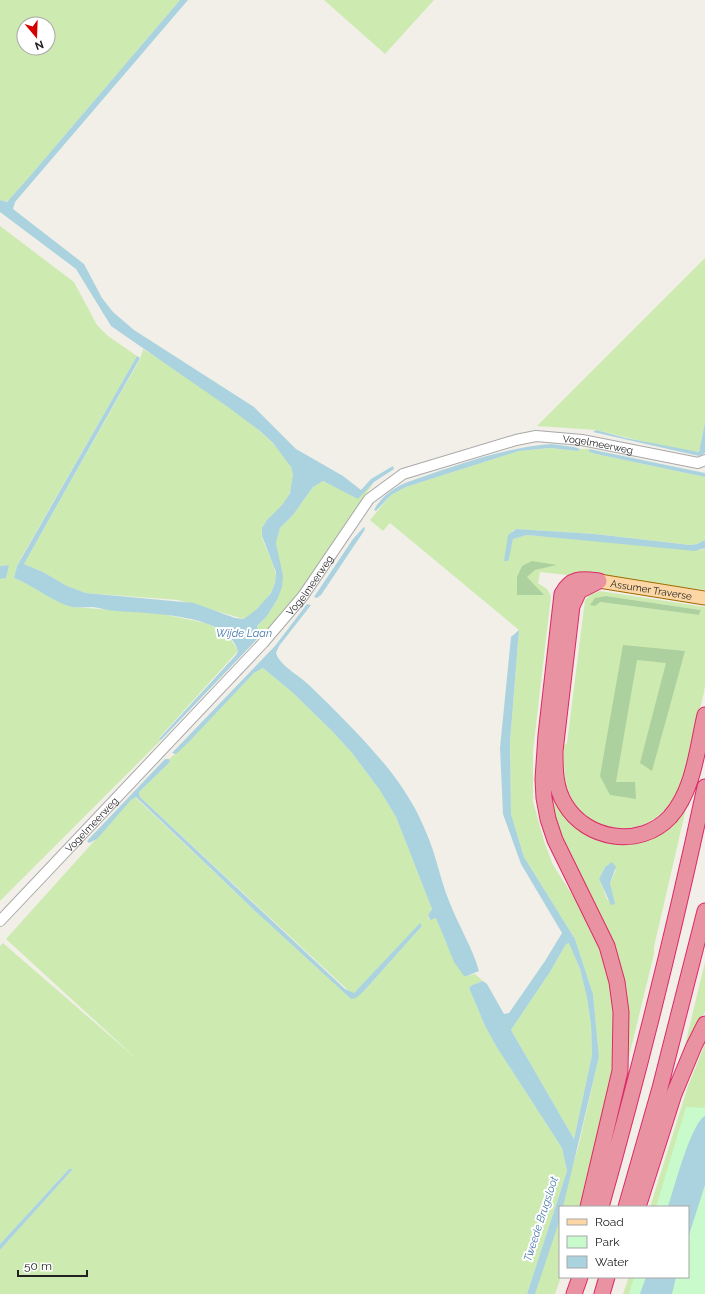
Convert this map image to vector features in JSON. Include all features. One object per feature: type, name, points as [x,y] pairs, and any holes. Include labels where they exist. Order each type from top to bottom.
[{"type":"highway","points":[[588,1206],[620,1071],[621,1012],[616,982],[607,946],[555,840],[548,819],[543,779],[546,735],[562,594],[566,586],[575,580],[598,581]]},
{"type":"highway","points":[[598,581],[579,592],[572,606],[555,751],[555,773],[558,789],[570,812],[585,826],[594,831],[614,837],[642,834],[662,824],[678,805],[686,791],[705,715]]},
{"type":"highway","points":[[601,1206],[637,1078],[678,912],[705,787]]},
{"type":"highway","points":[[626,1206],[660,1088],[705,912]]},
{"type":"highway","points":[[638,1206],[674,1094],[705,1024]]},
{"type":"highway","points":[[574,1294],[580,1278]]},
{"type":"main road","name":"Assumer Traverse","points":[[598,581],[703,598]]},
{"type":"street","name":"Vogelmeerweg","points":[[0,921],[263,644],[303,596],[370,499],[403,474],[516,440],[536,436],[582,440],[698,463],[705,460]]},
{"type":"green space","points":[[0,0],[180,0],[30,176],[9,200],[5,202],[0,200]]},
{"type":"green space","points":[[324,0],[434,0],[385,54]]},
{"type":"green space","points":[[0,226],[74,282],[97,325],[108,336],[137,356],[25,551],[17,566],[14,578],[57,601],[72,607],[157,613],[206,623],[228,634],[238,651],[159,738],[161,740],[0,901],[0,579],[6,578],[8,565],[0,566]]},
{"type":"green space","points":[[705,258],[705,422],[699,452],[662,446],[596,430],[537,426]]},
{"type":"green space","points":[[143,349],[204,388],[230,407],[254,426],[274,445],[288,462],[293,477],[289,495],[283,505],[265,523],[262,532],[263,541],[272,562],[276,578],[267,599],[244,619],[178,600],[86,593],[67,586],[43,572],[24,564],[140,359]]},
{"type":"green space","points":[[550,448],[578,451],[580,449],[589,449],[589,452],[596,454],[705,477],[705,540],[697,544],[690,545],[595,534],[516,529],[512,531],[511,548],[513,539],[527,535],[701,550],[705,548],[705,590],[540,572],[538,583],[547,589],[551,596],[533,751],[533,801],[544,841],[553,865],[573,896],[596,939],[610,981],[616,1014],[614,1067],[582,1206],[559,1206],[578,1148],[599,1057],[593,994],[575,939],[524,857],[511,814],[510,742],[519,630],[390,523],[383,531],[370,520],[391,495],[406,487],[519,451]]},
{"type":"green space","points":[[323,481],[358,498],[374,482],[321,561],[265,637],[260,636],[257,626],[267,616],[277,600],[279,560],[276,543],[280,528],[293,515],[313,487]]},
{"type":"green space","points":[[532,561],[557,565],[535,570],[527,577],[544,595],[517,595],[517,577],[522,566]]},
{"type":"green space","points":[[600,591],[705,607],[705,685],[692,748],[683,778],[675,796],[665,810],[652,820],[638,827],[623,829],[608,828],[593,822],[581,812],[571,797],[568,791],[564,772],[564,746],[567,743],[585,600],[591,594]],"holes":[[[606,596],[701,610],[699,615],[600,602]]]},
{"type":"green space","points":[[606,596],[701,610],[699,615],[600,602],[595,606],[590,605],[595,598]]},
{"type":"green space","points":[[623,645],[685,651],[652,771],[640,763],[666,663],[637,660],[616,782],[635,782],[636,799],[610,795],[600,776]]},
{"type":"green space","points":[[263,668],[293,693],[333,732],[352,753],[379,789],[396,817],[432,909],[428,915],[429,920],[436,917],[446,943],[467,976],[475,974],[483,981],[472,985],[469,988],[485,1026],[496,1046],[562,1148],[567,1171],[527,1294],[0,1294],[0,1250],[73,1169],[69,1169],[0,1244],[0,946],[3,943],[139,1061],[6,939],[131,800],[135,797],[255,911],[351,999],[364,991],[422,926],[420,924],[354,993],[351,993],[140,797],[139,792],[170,762],[169,759],[187,744],[254,673]]},
{"type":"green space","points":[[550,781],[555,799],[623,843],[690,796],[623,1081],[626,1017],[555,828]],"holes":[[[605,867],[616,870],[610,883],[614,904],[607,899],[599,879]]]},
{"type":"green space","points":[[569,942],[580,969],[587,998],[591,1025],[592,1055],[574,1139],[511,1030],[550,972],[566,944]]},
{"type":"green space","points":[[705,962],[705,1012],[685,1045]]},
{"type":"green space","points":[[705,1044],[705,1116],[668,1206],[650,1206],[688,1086]]},
{"type":"green space","points":[[686,1107],[705,1108],[705,1294],[629,1294],[634,1278],[689,1278],[689,1206],[656,1206]]},
{"type":"green space","points":[[559,1207],[559,1278],[561,1278],[555,1294],[531,1294]]},
{"type":"green space","points":[[629,1278],[646,1278],[640,1294],[623,1294]]},
{"type":"water","name":"Wijde Laan","points":[[180,0],[188,0],[15,202],[13,209],[84,264],[102,298],[113,312],[134,330],[254,407],[296,449],[343,476],[361,490],[371,479],[393,466],[394,469],[374,482],[358,499],[323,481],[313,487],[293,515],[280,528],[276,543],[283,576],[282,587],[277,600],[267,616],[257,626],[260,636],[161,740],[159,739],[236,655],[238,651],[231,638],[219,629],[204,622],[186,618],[148,613],[114,611],[93,607],[72,607],[65,605],[14,578],[17,566],[137,356],[140,358],[24,564],[43,572],[67,586],[86,593],[194,603],[235,618],[244,619],[257,609],[271,593],[275,583],[276,572],[262,536],[262,528],[267,520],[283,504],[290,493],[293,475],[291,467],[273,443],[260,431],[111,326],[76,269],[0,212],[0,200],[7,202]]},
{"type":"water","points":[[705,422],[705,453],[699,456],[593,432],[596,430],[626,438],[699,452]]},
{"type":"water","points":[[551,444],[580,449],[578,451],[550,448],[519,451],[406,487],[391,495],[376,511],[374,510],[387,494],[405,483],[495,454],[532,446]]},
{"type":"water","points":[[589,449],[705,473],[705,477],[596,454],[589,452]]},
{"type":"water","points":[[364,527],[365,529],[362,534],[321,595],[317,598],[314,597],[353,539]]},
{"type":"water","points":[[516,529],[595,534],[690,545],[697,544],[705,540],[705,548],[695,551],[527,535],[513,539],[508,561],[504,561],[508,535]]},
{"type":"water","points":[[9,565],[6,578],[0,579],[0,566]]},
{"type":"water","points":[[307,604],[311,605],[279,646],[276,653],[278,658],[306,682],[340,715],[387,767],[404,790],[422,823],[449,901],[473,953],[479,971],[464,976],[454,962],[436,918],[430,920],[428,915],[432,909],[396,817],[379,789],[352,753],[333,732],[293,693],[263,668],[254,673],[187,744],[176,754],[172,753],[275,646]]},
{"type":"water","points":[[519,630],[510,742],[511,814],[524,857],[575,939],[593,994],[599,1057],[563,1206],[559,1206],[559,1222],[535,1294],[527,1294],[567,1171],[562,1148],[496,1046],[485,1026],[469,988],[472,985],[483,981],[487,984],[504,1014],[509,1013],[545,961],[562,933],[521,864],[503,814],[500,748],[511,637]],"holes":[[[569,943],[580,969],[587,998],[591,1025],[592,1055],[574,1139],[511,1030],[550,972],[566,944]]]},
{"type":"water","points":[[165,759],[169,759],[170,762],[139,792],[140,797],[345,989],[354,993],[420,923],[422,926],[364,991],[356,998],[351,999],[255,911],[136,797],[131,800],[97,839],[89,843],[87,841]]},
{"type":"water","points":[[612,862],[616,867],[610,883],[615,904],[611,905],[599,879],[605,867]]},
{"type":"water","points":[[705,1116],[705,1185],[689,1235],[689,1206],[668,1206],[689,1143],[700,1121]]},
{"type":"water","points":[[69,1169],[73,1169],[0,1250],[0,1244]]},
{"type":"water","points":[[646,1278],[676,1278],[672,1294],[640,1294]]},
{"type":"water label","name":"Tweede Brugsloot","points":[[541,1219]]}]
